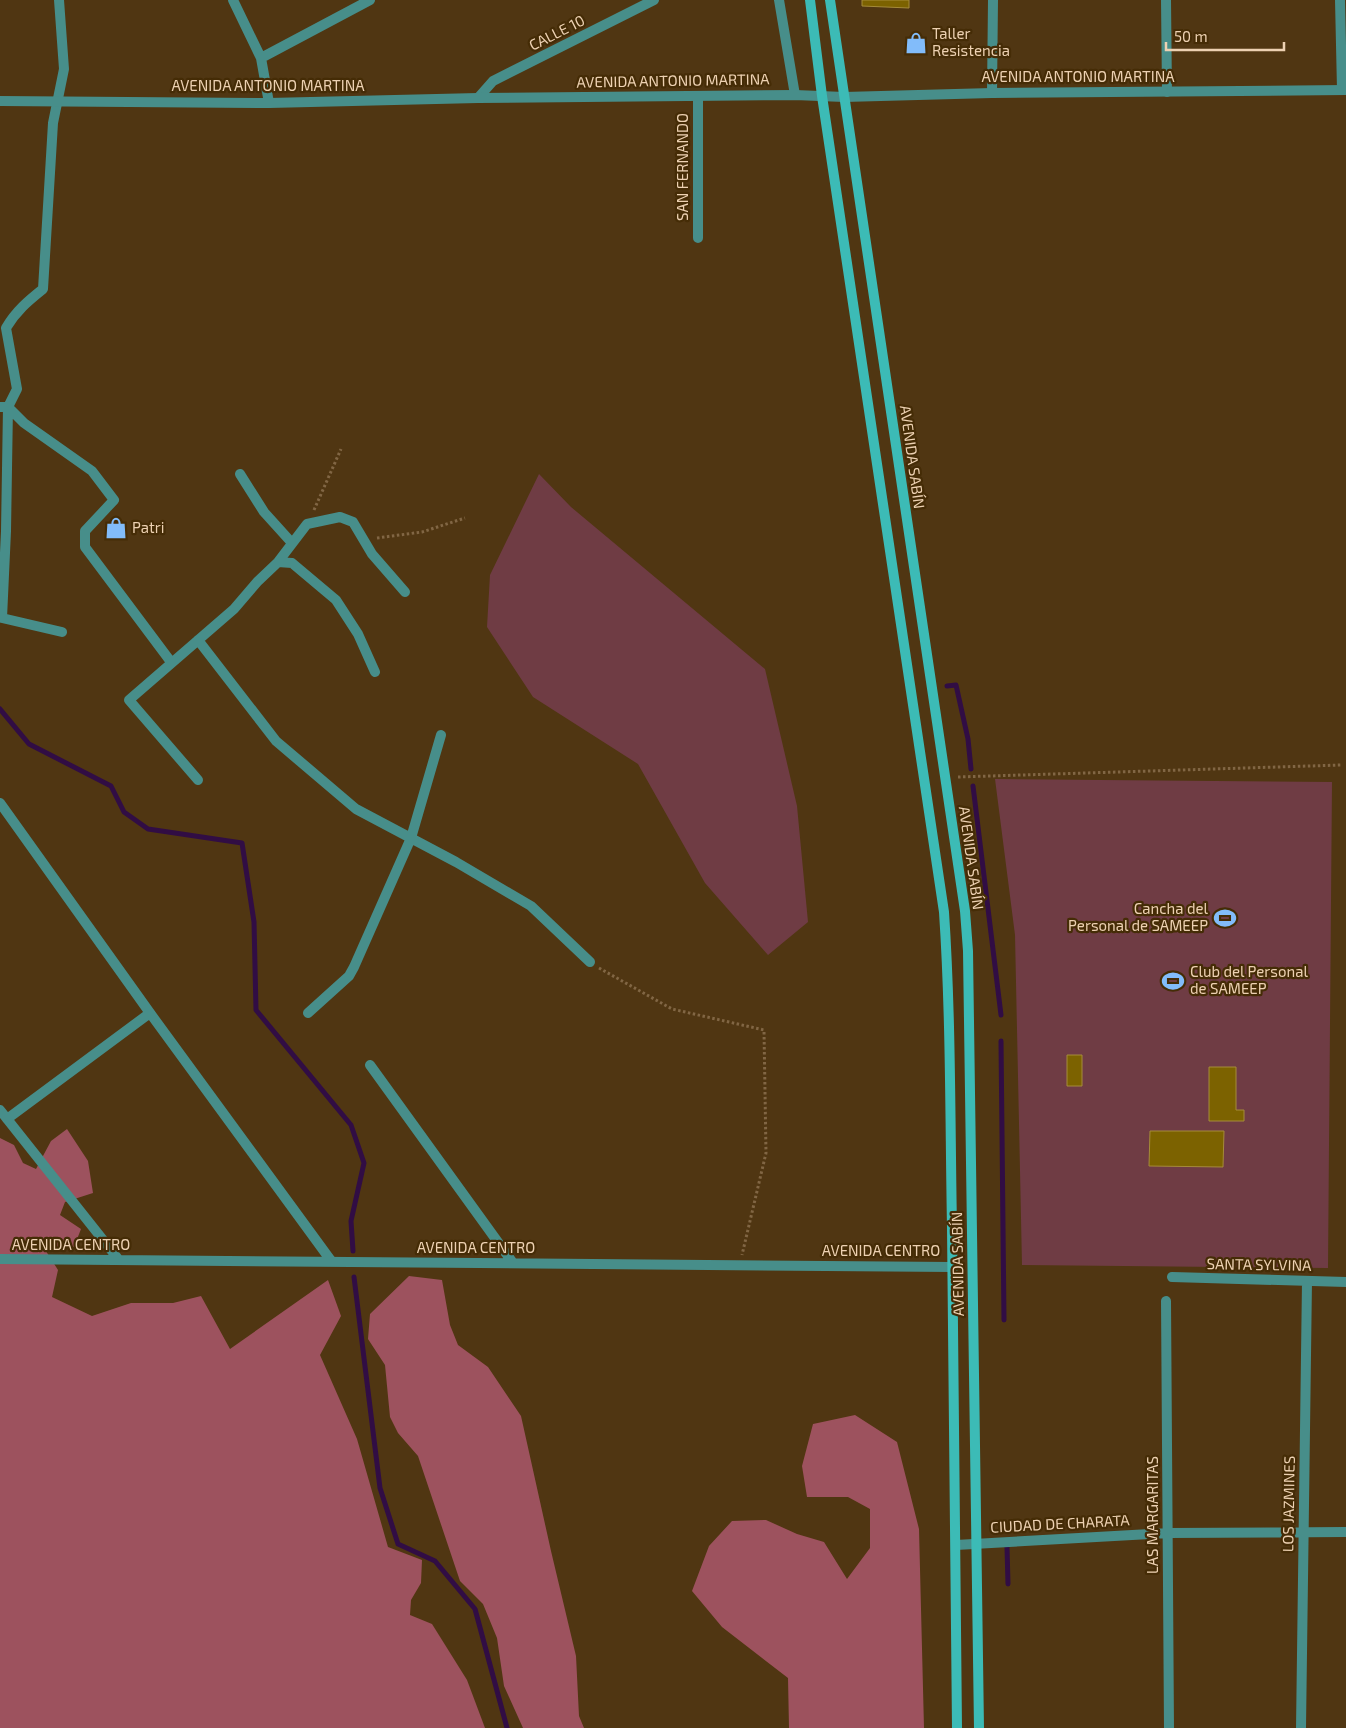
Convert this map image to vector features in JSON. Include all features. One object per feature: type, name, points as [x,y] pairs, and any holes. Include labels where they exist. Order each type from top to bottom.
[{"type":"main road","name":"AVENIDA SABÍN","points":[[810,0],[822,96],[944,912],[948,964],[957,1728]]},
{"type":"main road","name":"AVENIDA SABÍN","points":[[830,0],[964,910],[968,951],[979,1728]]},
{"type":"street","points":[[59,0],[64,69],[53,123],[43,289],[24,303],[12,317],[6,328],[17,389],[4,407],[2,618],[62,632]]},
{"type":"street","points":[[233,0],[261,58],[269,103]]},
{"type":"street","points":[[261,58],[370,0]]},
{"type":"street","name":"CALLE 10","points":[[478,98],[493,80],[654,0]]},
{"type":"street","points":[[780,0],[795,95]]},
{"type":"street","points":[[992,93],[993,0]]},
{"type":"street","points":[[1166,0],[1166,92]]},
{"type":"street","points":[[1340,0],[1344,90]]},
{"type":"street","name":"AVENIDA ANTONIO MARTINA","points":[[0,101],[269,103],[478,98],[795,95],[844,97],[992,93],[1344,90]]},
{"type":"street","name":"SAN FERNANDO","points":[[698,97],[698,238]]},
{"type":"street","points":[[4,407],[92,470],[114,500],[85,531],[84,547],[172,662]]},
{"type":"street","points":[[240,474],[264,512],[292,543]]},
{"type":"street","points":[[198,780],[129,700],[234,609],[258,581],[278,562],[307,524],[340,517],[353,522],[372,554],[405,592]]},
{"type":"street","points":[[278,562],[292,563],[336,600],[358,634],[375,672]]},
{"type":"street","points":[[198,640],[276,741],[356,809],[456,862],[531,906],[590,962]]},
{"type":"street","points":[[308,1013],[349,976],[411,838],[441,735]]},
{"type":"street","points":[[0,803],[150,1013],[332,1262]]},
{"type":"street","points":[[7,1119],[150,1013]]},
{"type":"street","points":[[370,1064],[513,1263]]},
{"type":"street","points":[[0,1110],[119,1260]]},
{"type":"street","name":"AVENIDA CENTRO","points":[[0,1259],[952,1266]]},
{"type":"street","name":"SANTA SYLVINA","points":[[1172,1277],[1346,1282]]},
{"type":"street","name":"LOS JAZMINES","points":[[1301,1728],[1307,1281]]},
{"type":"street","name":"LAS MARGARITAS","points":[[1166,1301],[1169,1728]]},
{"type":"street","name":"CIUDAD DE CHARATA","points":[[956,1546],[977,1543],[1168,1533],[1346,1532]]},
{"type":"path","points":[[307,524],[341,449]]},
{"type":"path","points":[[364,540],[422,532],[465,518]]},
{"type":"path","points":[[944,778],[1341,765]]},
{"type":"path","points":[[590,962],[672,1009],[764,1030],[766,1153],[740,1265]]},
{"type":"shaded area","points":[[539,474],[571,507],[765,669],[797,806],[808,922],[768,955],[705,883],[638,764],[533,697],[487,627],[490,575]]},
{"type":"shaded area","name":"Club del Personal de SAMEEP","points":[[995,779],[1332,782],[1328,1268],[1022,1265],[1015,935]]},
{"type":"shaded area","points":[[67,1129],[88,1161],[93,1193],[65,1202],[60,1215],[81,1229],[74,1247],[44,1248],[58,1270],[52,1297],[92,1316],[131,1303],[173,1303],[201,1296],[230,1349],[328,1280],[341,1316],[320,1355],[357,1439],[388,1547],[422,1560],[421,1583],[411,1600],[410,1615],[432,1624],[467,1680],[485,1728],[0,1728],[0,1138],[14,1145],[23,1163],[36,1169],[51,1141]]},
{"type":"shaded area","points":[[409,1276],[442,1280],[450,1325],[458,1345],[488,1367],[521,1416],[576,1656],[579,1716],[584,1728],[523,1728],[504,1686],[497,1638],[483,1604],[460,1581],[418,1456],[398,1433],[390,1417],[385,1365],[368,1339],[370,1314]]},
{"type":"shaded area","points":[[855,1415],[897,1442],[919,1529],[924,1728],[789,1728],[788,1678],[722,1627],[692,1591],[709,1546],[732,1521],[766,1520],[797,1534],[824,1542],[847,1579],[870,1548],[870,1509],[848,1497],[807,1497],[802,1466],[813,1424]]},
{"type":"building","points":[[862,0],[909,0],[909,8],[862,6]]},
{"type":"building","points":[[1067,1055],[1082,1055],[1082,1086],[1067,1086]]},
{"type":"building","points":[[1209,1067],[1236,1067],[1236,1110],[1244,1110],[1244,1121],[1209,1121]]},
{"type":"building","points":[[1150,1131],[1224,1131],[1223,1167],[1149,1166]]},
{"type":"waterway","points":[[947,686],[956,685],[968,739],[971,769]]},
{"type":"waterway","points":[[0,709],[29,744],[111,786],[124,812],[148,829],[242,843],[254,922],[256,1010],[351,1125],[364,1163],[351,1221],[353,1251]]},
{"type":"waterway","points":[[973,786],[1001,1015]]},
{"type":"waterway","points":[[1001,1041],[1004,1320]]},
{"type":"waterway","points":[[354,1277],[380,1488],[398,1544],[435,1561],[475,1609],[507,1728]]},
{"type":"waterway","points":[[1007,1547],[1008,1584]]},
{"type":"place","name":"Taller Resistencia","points":[[916,43]]},
{"type":"place","name":"Patri","points":[[116,528]]},
{"type":"place","name":"Cancha del Personal de SAMEEP","points":[[1225,918]]},
{"type":"place","name":"Club del Personal de SAMEEP","points":[[1173,981]]}]
